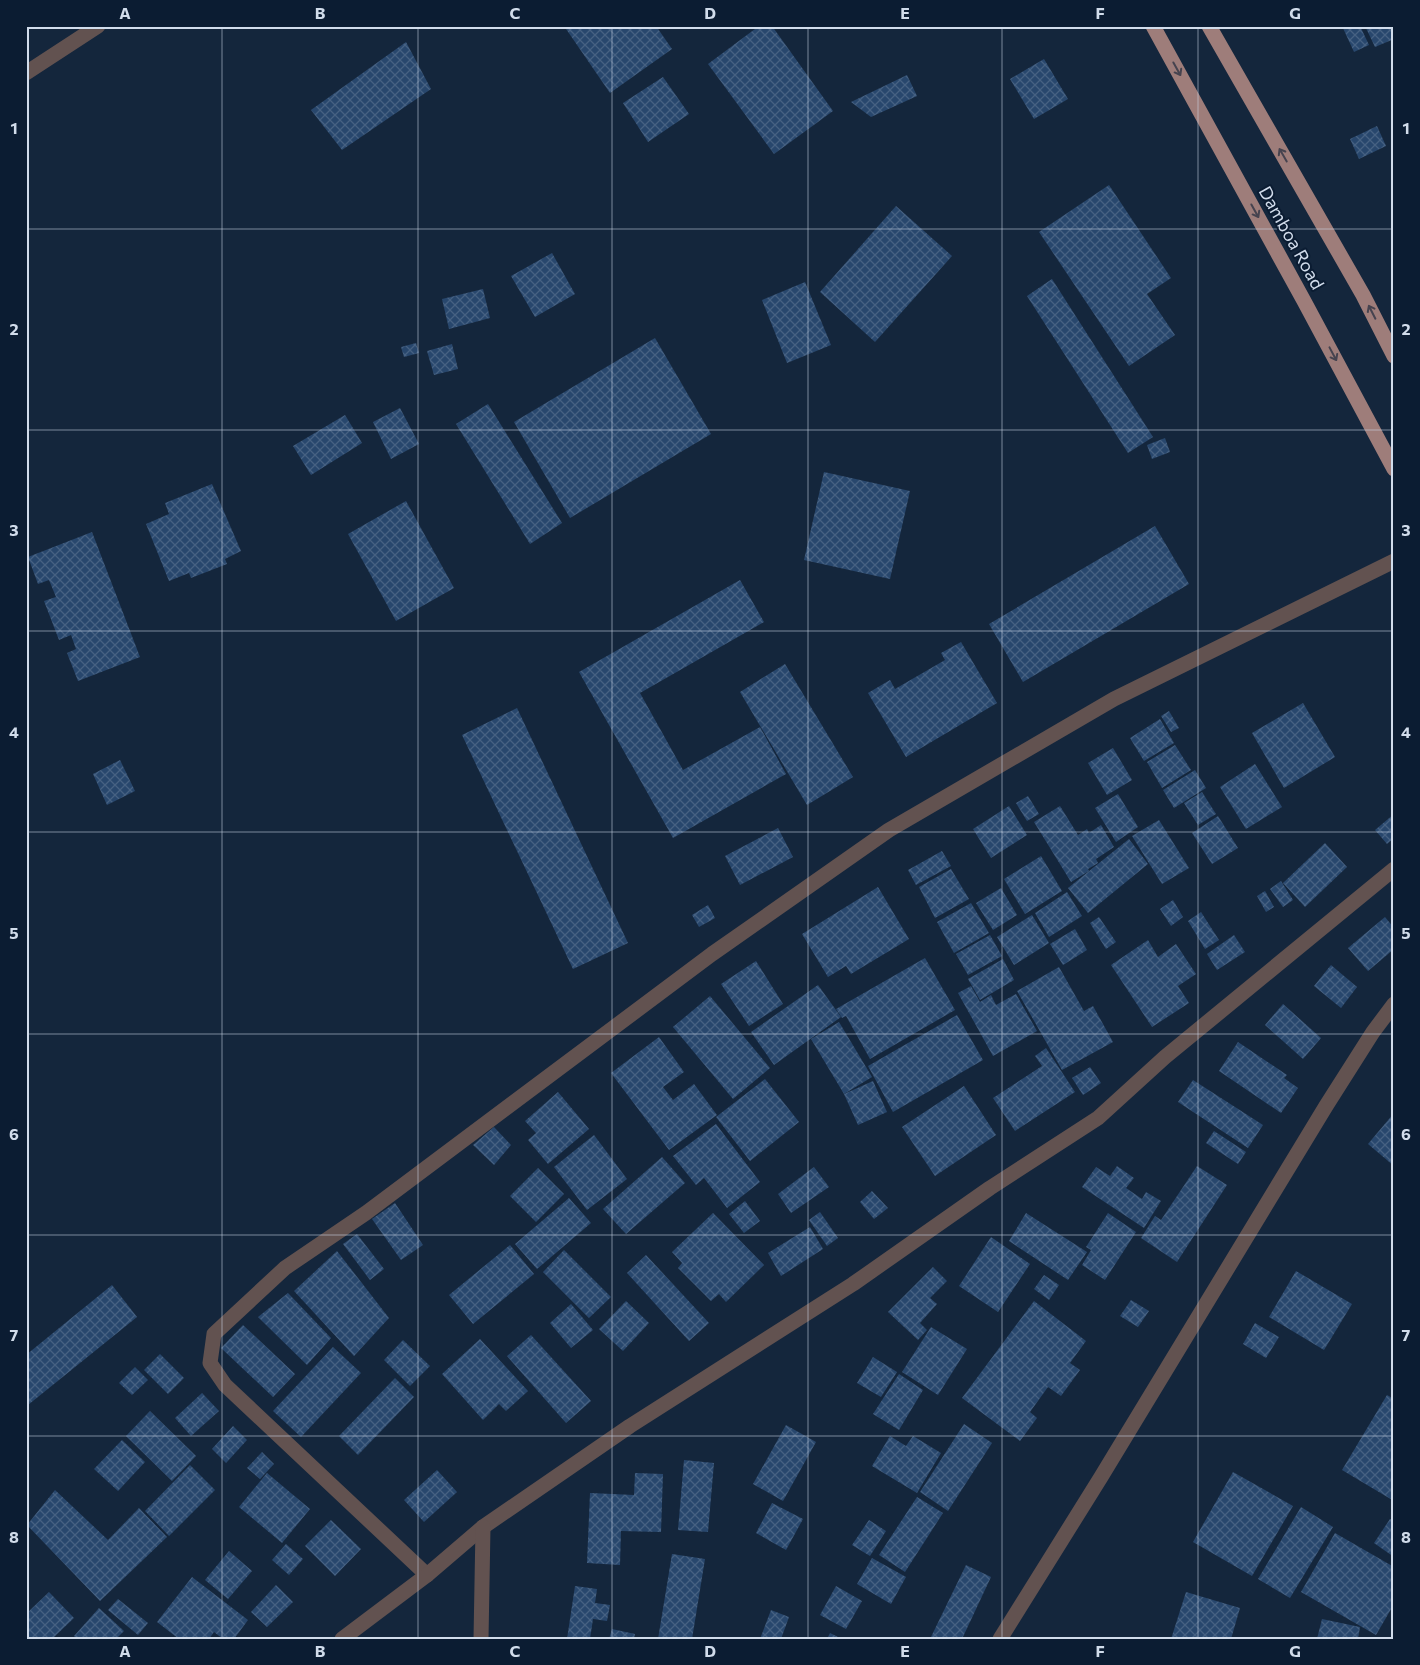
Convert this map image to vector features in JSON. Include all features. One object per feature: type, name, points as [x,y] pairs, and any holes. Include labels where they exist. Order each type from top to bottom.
[{"type":"main road","name":"Damboa Road","points":[[1153,26],[1394,468]]},
{"type":"main road","name":"Damboa Road","points":[[1209,26],[1363,295],[1394,356]]},
{"type":"street","points":[[26,73],[98,26]]},
{"type":"street","points":[[427,1575],[225,1385],[210,1363],[214,1334],[285,1268],[366,1213],[705,960],[889,830],[1114,699],[1394,561]]},
{"type":"street","points":[[342,1639],[427,1575],[483,1527],[630,1426],[853,1284],[990,1188],[1098,1118],[1165,1057],[1394,869]]},
{"type":"street","points":[[1000,1639],[1101,1477],[1326,1106],[1373,1032],[1394,1004]]},
{"type":"street","points":[[481,1639],[483,1527]]},
{"type":"building","points":[[564,26],[656,26],[672,49],[610,93]]},
{"type":"building","points":[[759,26],[772,26],[833,111],[774,154],[708,64]]},
{"type":"building","points":[[1342,26],[1360,26],[1369,45],[1354,52]]},
{"type":"building","points":[[1365,26],[1394,26],[1394,39],[1375,47]]},
{"type":"building","points":[[406,42],[431,89],[342,150],[311,110]]},
{"type":"building","points":[[1044,59],[1068,99],[1034,119],[1010,79]]},
{"type":"building","points":[[907,75],[917,96],[871,117],[851,102]]},
{"type":"building","points":[[663,77],[689,114],[648,142],[623,103]]},
{"type":"building","points":[[1377,126],[1386,146],[1359,159],[1350,139]]},
{"type":"building","points":[[1109,185],[1171,278],[1147,294],[1175,335],[1129,366],[1039,232]]},
{"type":"building","points":[[896,206],[952,256],[875,342],[820,292]]},
{"type":"building","points":[[552,253],[575,294],[535,317],[511,276]]},
{"type":"building","points":[[1052,279],[1153,437],[1128,453],[1027,296]]},
{"type":"building","points":[[805,282],[831,345],[787,363],[762,300]]},
{"type":"building","points":[[483,289],[490,318],[449,329],[442,299]]},
{"type":"building","points":[[655,338],[711,434],[570,518],[514,422]]},
{"type":"building","points":[[416,343],[419,353],[404,357],[401,347]]},
{"type":"building","points":[[452,344],[458,369],[434,375],[427,351]]},
{"type":"building","points":[[488,404],[562,523],[530,544],[456,424]]},
{"type":"building","points":[[400,408],[419,444],[391,459],[373,422]]},
{"type":"building","points":[[345,415],[362,443],[311,475],[293,446]]},
{"type":"building","points":[[1165,438],[1170,452],[1152,459],[1147,445]]},
{"type":"building","points":[[824,472],[910,491],[890,579],[804,560]]},
{"type":"building","points":[[212,484],[241,551],[225,559],[227,564],[191,578],[189,573],[169,581],[146,524],[169,514],[165,503]]},
{"type":"building","points":[[406,501],[454,588],[396,621],[348,534]]},
{"type":"building","points":[[1155,526],[1189,584],[1023,682],[989,624]]},
{"type":"building","points":[[92,532],[140,657],[78,681],[67,653],[76,649],[71,635],[59,640],[44,601],[56,597],[49,580],[38,584],[28,557]]},
{"type":"building","points":[[740,580],[764,622],[640,693],[683,770],[760,727],[786,774],[673,838],[579,672]]},
{"type":"building","points":[[961,642],[997,703],[906,757],[868,693],[890,680],[895,689],[945,660],[941,653]]},
{"type":"building","points":[[785,664],[853,777],[807,805],[740,692]]},
{"type":"building","points":[[1303,703],[1335,757],[1284,788],[1252,733]]},
{"type":"building","points":[[517,708],[628,943],[573,969],[462,735]]},
{"type":"building","points":[[1169,711],[1179,728],[1171,732],[1161,716]]},
{"type":"building","points":[[1160,719],[1174,743],[1144,761],[1130,738]]},
{"type":"building","points":[[1175,745],[1191,770],[1162,788],[1147,762]]},
{"type":"building","points":[[1113,748],[1132,780],[1107,795],[1088,763]]},
{"type":"building","points":[[120,760],[135,791],[107,805],[93,774]]},
{"type":"building","points":[[1255,764],[1282,807],[1246,829],[1220,787]]},
{"type":"building","points":[[1195,770],[1206,788],[1174,808],[1163,790]]},
{"type":"building","points":[[1202,792],[1216,814],[1198,825],[1184,803]]},
{"type":"building","points":[[1118,794],[1138,827],[1116,842],[1095,808]]},
{"type":"building","points":[[1028,796],[1039,814],[1027,821],[1016,803]]},
{"type":"building","points":[[1009,806],[1027,835],[991,858],[973,829]]},
{"type":"building","points":[[1060,806],[1078,835],[1087,829],[1089,833],[1101,825],[1114,847],[1096,859],[1098,863],[1088,869],[1089,871],[1071,882],[1034,822]]},
{"type":"building","points":[[1394,814],[1394,838],[1387,844],[1375,830]]},
{"type":"building","points":[[1218,816],[1238,848],[1212,864],[1192,833]]},
{"type":"building","points":[[1159,820],[1189,868],[1162,884],[1132,836]]},
{"type":"building","points":[[778,828],[793,857],[740,885],[725,856]]},
{"type":"building","points":[[1129,839],[1148,864],[1088,913],[1068,888]]},
{"type":"building","points":[[1325,843],[1347,867],[1305,907],[1283,883]]},
{"type":"building","points":[[942,851],[951,866],[916,885],[908,870]]},
{"type":"building","points":[[1041,856],[1062,891],[1025,914],[1004,879]]},
{"type":"building","points":[[951,869],[969,899],[935,918],[919,887]]},
{"type":"building","points":[[1281,881],[1293,900],[1283,907],[1270,889]]},
{"type":"building","points":[[878,887],[909,939],[851,974],[846,966],[828,977],[802,934]]},
{"type":"building","points":[[1001,888],[1017,915],[993,930],[976,903]]},
{"type":"building","points":[[1265,891],[1274,907],[1266,912],[1257,896]]},
{"type":"building","points":[[1067,892],[1082,916],[1049,937],[1035,913]]},
{"type":"building","points":[[1173,900],[1183,917],[1171,926],[1160,909]]},
{"type":"building","points":[[971,903],[989,933],[954,953],[937,922]]},
{"type":"building","points":[[708,905],[715,918],[699,927],[692,915]]},
{"type":"building","points":[[1201,912],[1219,940],[1205,949],[1188,921]]},
{"type":"building","points":[[1032,915],[1049,943],[1014,965],[997,937]]},
{"type":"building","points":[[1099,917],[1116,942],[1106,949],[1090,923]]},
{"type":"building","points":[[1385,917],[1394,928],[1394,949],[1368,971],[1348,948]]},
{"type":"building","points":[[1075,929],[1087,950],[1063,965],[1050,944]]},
{"type":"building","points":[[990,935],[1002,956],[968,975],[956,954]]},
{"type":"building","points":[[1234,935],[1245,952],[1217,970],[1207,954]]},
{"type":"building","points":[[1148,940],[1158,957],[1176,944],[1196,974],[1178,986],[1189,1003],[1152,1027],[1111,965]]},
{"type":"building","points":[[925,958],[955,1010],[870,1059],[846,1016],[842,1018],[836,1009]]},
{"type":"building","points":[[1003,959],[1014,980],[980,1000],[968,979]]},
{"type":"building","points":[[756,961],[783,1004],[749,1026],[721,984]]},
{"type":"building","points":[[1331,965],[1357,987],[1341,1008],[1314,986]]},
{"type":"building","points":[[1059,967],[1084,1011],[1093,1006],[1113,1042],[1062,1070],[1017,991]]},
{"type":"building","points":[[818,985],[841,1017],[774,1065],[751,1032]]},
{"type":"building","points":[[971,986],[980,1002],[991,995],[996,1005],[1016,994],[1037,1031],[993,1056],[958,993]]},
{"type":"building","points":[[710,996],[770,1068],[733,1099],[673,1027]]},
{"type":"building","points":[[1283,1004],[1321,1038],[1303,1059],[1265,1025]]},
{"type":"building","points":[[957,1015],[983,1060],[893,1112],[868,1066]]},
{"type":"building","points":[[839,1022],[872,1077],[844,1094],[811,1039]]},
{"type":"building","points":[[659,1037],[684,1072],[663,1087],[673,1100],[694,1084],[717,1115],[669,1150],[611,1073]]},
{"type":"building","points":[[1238,1042],[1287,1075],[1284,1078],[1298,1088],[1281,1113],[1219,1071]]},
{"type":"building","points":[[1046,1048],[1075,1092],[1015,1131],[993,1098],[1042,1066],[1035,1056]]},
{"type":"building","points":[[1090,1067],[1101,1083],[1083,1095],[1072,1078]]},
{"type":"building","points":[[765,1079],[799,1122],[750,1161],[716,1117]]},
{"type":"building","points":[[1193,1080],[1263,1125],[1248,1148],[1178,1102]]},
{"type":"building","points":[[873,1081],[887,1112],[858,1125],[844,1094]]},
{"type":"building","points":[[964,1086],[996,1135],[935,1176],[902,1127]]},
{"type":"building","points":[[558,1092],[589,1129],[548,1164],[528,1140],[536,1133],[525,1121]]},
{"type":"building","points":[[1394,1113],[1394,1166],[1368,1144]]},
{"type":"building","points":[[716,1124],[760,1182],[727,1208],[704,1178],[696,1185],[673,1156]]},
{"type":"building","points":[[494,1127],[511,1145],[494,1165],[473,1145]]},
{"type":"building","points":[[1214,1131],[1246,1152],[1238,1164],[1206,1143]]},
{"type":"building","points":[[594,1135],[627,1179],[587,1210],[554,1167]]},
{"type":"building","points":[[662,1157],[685,1183],[626,1234],[603,1209]]},
{"type":"building","points":[[1117,1166],[1134,1178],[1126,1188],[1142,1199],[1146,1192],[1161,1201],[1144,1228],[1082,1187],[1096,1167],[1110,1176]]},
{"type":"building","points":[[1197,1166],[1227,1185],[1177,1262],[1141,1238],[1155,1216],[1161,1220]]},
{"type":"building","points":[[814,1167],[829,1187],[791,1213],[778,1194]]},
{"type":"building","points":[[538,1168],[564,1194],[536,1222],[510,1196]]},
{"type":"building","points":[[872,1191],[888,1208],[874,1219],[860,1202]]},
{"type":"building","points":[[569,1198],[591,1223],[537,1269],[515,1244]]},
{"type":"building","points":[[745,1201],[760,1221],[744,1233],[729,1214]]},
{"type":"building","points":[[395,1203],[423,1245],[401,1260],[372,1219]]},
{"type":"building","points":[[820,1212],[838,1238],[827,1246],[809,1220]]},
{"type":"building","points":[[713,1213],[764,1265],[726,1302],[719,1294],[711,1301],[678,1268],[682,1263],[672,1252]]},
{"type":"building","points":[[1026,1213],[1087,1252],[1068,1280],[1009,1241]]},
{"type":"building","points":[[1108,1213],[1136,1232],[1105,1280],[1082,1265],[1091,1250],[1086,1247]]},
{"type":"building","points":[[810,1227],[823,1249],[781,1276],[768,1253]]},
{"type":"building","points":[[357,1234],[384,1269],[370,1280],[343,1244]]},
{"type":"building","points":[[991,1237],[1030,1264],[998,1312],[959,1286]]},
{"type":"building","points":[[510,1245],[534,1274],[473,1324],[449,1295]]},
{"type":"building","points":[[564,1250],[611,1297],[589,1318],[543,1272]]},
{"type":"building","points":[[337,1251],[389,1318],[354,1356],[294,1291]]},
{"type":"building","points":[[646,1255],[709,1323],[689,1341],[627,1273]]},
{"type":"building","points":[[933,1267],[947,1281],[930,1298],[937,1304],[920,1323],[927,1330],[918,1340],[888,1312]]},
{"type":"building","points":[[1296,1271],[1352,1304],[1324,1350],[1269,1317]]},
{"type":"building","points":[[1044,1275],[1059,1285],[1049,1300],[1034,1289]]},
{"type":"building","points":[[112,1285],[137,1317],[28,1405],[26,1403],[26,1355]]},
{"type":"building","points":[[288,1293],[331,1338],[307,1365],[258,1317]]},
{"type":"building","points":[[1131,1300],[1149,1311],[1138,1327],[1120,1316]]},
{"type":"building","points":[[626,1301],[649,1323],[623,1351],[599,1329]]},
{"type":"building","points":[[1034,1301],[1086,1341],[1070,1363],[1080,1370],[1061,1396],[1048,1387],[1030,1412],[1037,1418],[1020,1441],[962,1398]]},
{"type":"building","points":[[571,1304],[593,1330],[571,1348],[550,1323]]},
{"type":"building","points":[[1255,1323],[1279,1337],[1266,1358],[1243,1344]]},
{"type":"building","points":[[243,1325],[295,1374],[273,1397],[221,1348]]},
{"type":"building","points":[[931,1327],[967,1349],[938,1395],[902,1372]]},
{"type":"building","points":[[531,1335],[591,1401],[566,1423],[507,1356]]},
{"type":"building","points":[[480,1339],[528,1391],[506,1411],[499,1404],[483,1420],[442,1374]]},
{"type":"building","points":[[403,1340],[430,1366],[410,1386],[384,1360]]},
{"type":"building","points":[[333,1347],[361,1373],[301,1437],[273,1411]]},
{"type":"building","points":[[160,1354],[184,1378],[168,1394],[144,1370]]},
{"type":"building","points":[[873,1357],[897,1372],[881,1397],[857,1383]]},
{"type":"building","points":[[135,1367],[148,1380],[132,1395],[119,1383]]},
{"type":"building","points":[[899,1374],[923,1390],[899,1430],[873,1414]]},
{"type":"building","points":[[395,1378],[414,1397],[358,1455],[339,1436]]},
{"type":"building","points":[[202,1393],[219,1411],[191,1436],[175,1418]]},
{"type":"building","points":[[1387,1395],[1394,1399],[1394,1501],[1342,1470]]},
{"type":"building","points":[[150,1411],[196,1456],[172,1481],[126,1436]]},
{"type":"building","points":[[964,1424],[992,1443],[948,1511],[920,1492]]},
{"type":"building","points":[[786,1425],[816,1442],[783,1501],[753,1484]]},
{"type":"building","points":[[233,1426],[247,1440],[226,1463],[212,1449]]},
{"type":"building","points":[[890,1436],[906,1446],[913,1436],[941,1453],[917,1493],[872,1466]]},
{"type":"building","points":[[122,1440],[145,1462],[118,1491],[94,1469]]},
{"type":"building","points":[[262,1452],[274,1464],[260,1479],[247,1468]]},
{"type":"building","points":[[684,1460],[714,1463],[708,1532],[678,1530]]},
{"type":"building","points":[[190,1465],[215,1490],[169,1536],[145,1511]]},
{"type":"building","points":[[437,1470],[457,1492],[424,1522],[404,1500]]},
{"type":"building","points":[[1233,1472],[1293,1506],[1252,1576],[1193,1542]]},
{"type":"building","points":[[267,1473],[310,1509],[282,1543],[239,1507]]},
{"type":"building","points":[[635,1473],[663,1474],[661,1532],[621,1531],[620,1565],[587,1563],[590,1493],[634,1495]]},
{"type":"building","points":[[55,1490],[108,1540],[139,1508],[167,1537],[100,1601],[27,1525]]},
{"type":"building","points":[[917,1497],[943,1513],[905,1572],[879,1555]]},
{"type":"building","points":[[772,1503],[803,1519],[786,1550],[756,1533]]},
{"type":"building","points":[[1301,1507],[1333,1527],[1290,1598],[1258,1579]]},
{"type":"building","points":[[1390,1519],[1394,1521],[1394,1557],[1374,1543]]},
{"type":"building","points":[[331,1520],[361,1549],[335,1576],[305,1546]]},
{"type":"building","points":[[869,1520],[886,1531],[870,1556],[852,1545]]},
{"type":"building","points":[[1335,1533],[1394,1567],[1394,1604],[1376,1635],[1301,1592]]},
{"type":"building","points":[[286,1544],[303,1559],[289,1575],[272,1560]]},
{"type":"building","points":[[229,1551],[252,1571],[228,1599],[205,1580]]},
{"type":"building","points":[[672,1554],[705,1559],[692,1639],[658,1639]]},
{"type":"building","points":[[872,1558],[906,1577],[891,1604],[857,1584]]},
{"type":"building","points":[[966,1565],[991,1577],[962,1639],[930,1639]]},
{"type":"building","points":[[192,1577],[248,1620],[234,1639],[223,1639],[214,1632],[209,1639],[179,1639],[157,1622]]},
{"type":"building","points":[[276,1585],[293,1602],[267,1627],[251,1612]]},
{"type":"building","points":[[575,1586],[597,1589],[595,1603],[610,1605],[607,1621],[593,1619],[590,1639],[567,1639]]},
{"type":"building","points":[[836,1586],[862,1601],[846,1629],[820,1615]]},
{"type":"building","points":[[49,1592],[74,1618],[52,1639],[26,1639],[26,1614]]},
{"type":"building","points":[[1186,1592],[1240,1608],[1231,1639],[1171,1639]]},
{"type":"building","points":[[118,1599],[148,1623],[138,1635],[108,1610]]},
{"type":"building","points":[[99,1608],[124,1631],[116,1639],[77,1639],[74,1636]]},
{"type":"building","points":[[771,1610],[789,1617],[781,1639],[760,1639]]},
{"type":"building","points":[[1322,1619],[1360,1627],[1358,1639],[1317,1639]]},
{"type":"building","points":[[612,1629],[635,1634],[634,1639],[609,1639]]},
{"type":"building","points":[[830,1633],[842,1639],[827,1639]]}]
